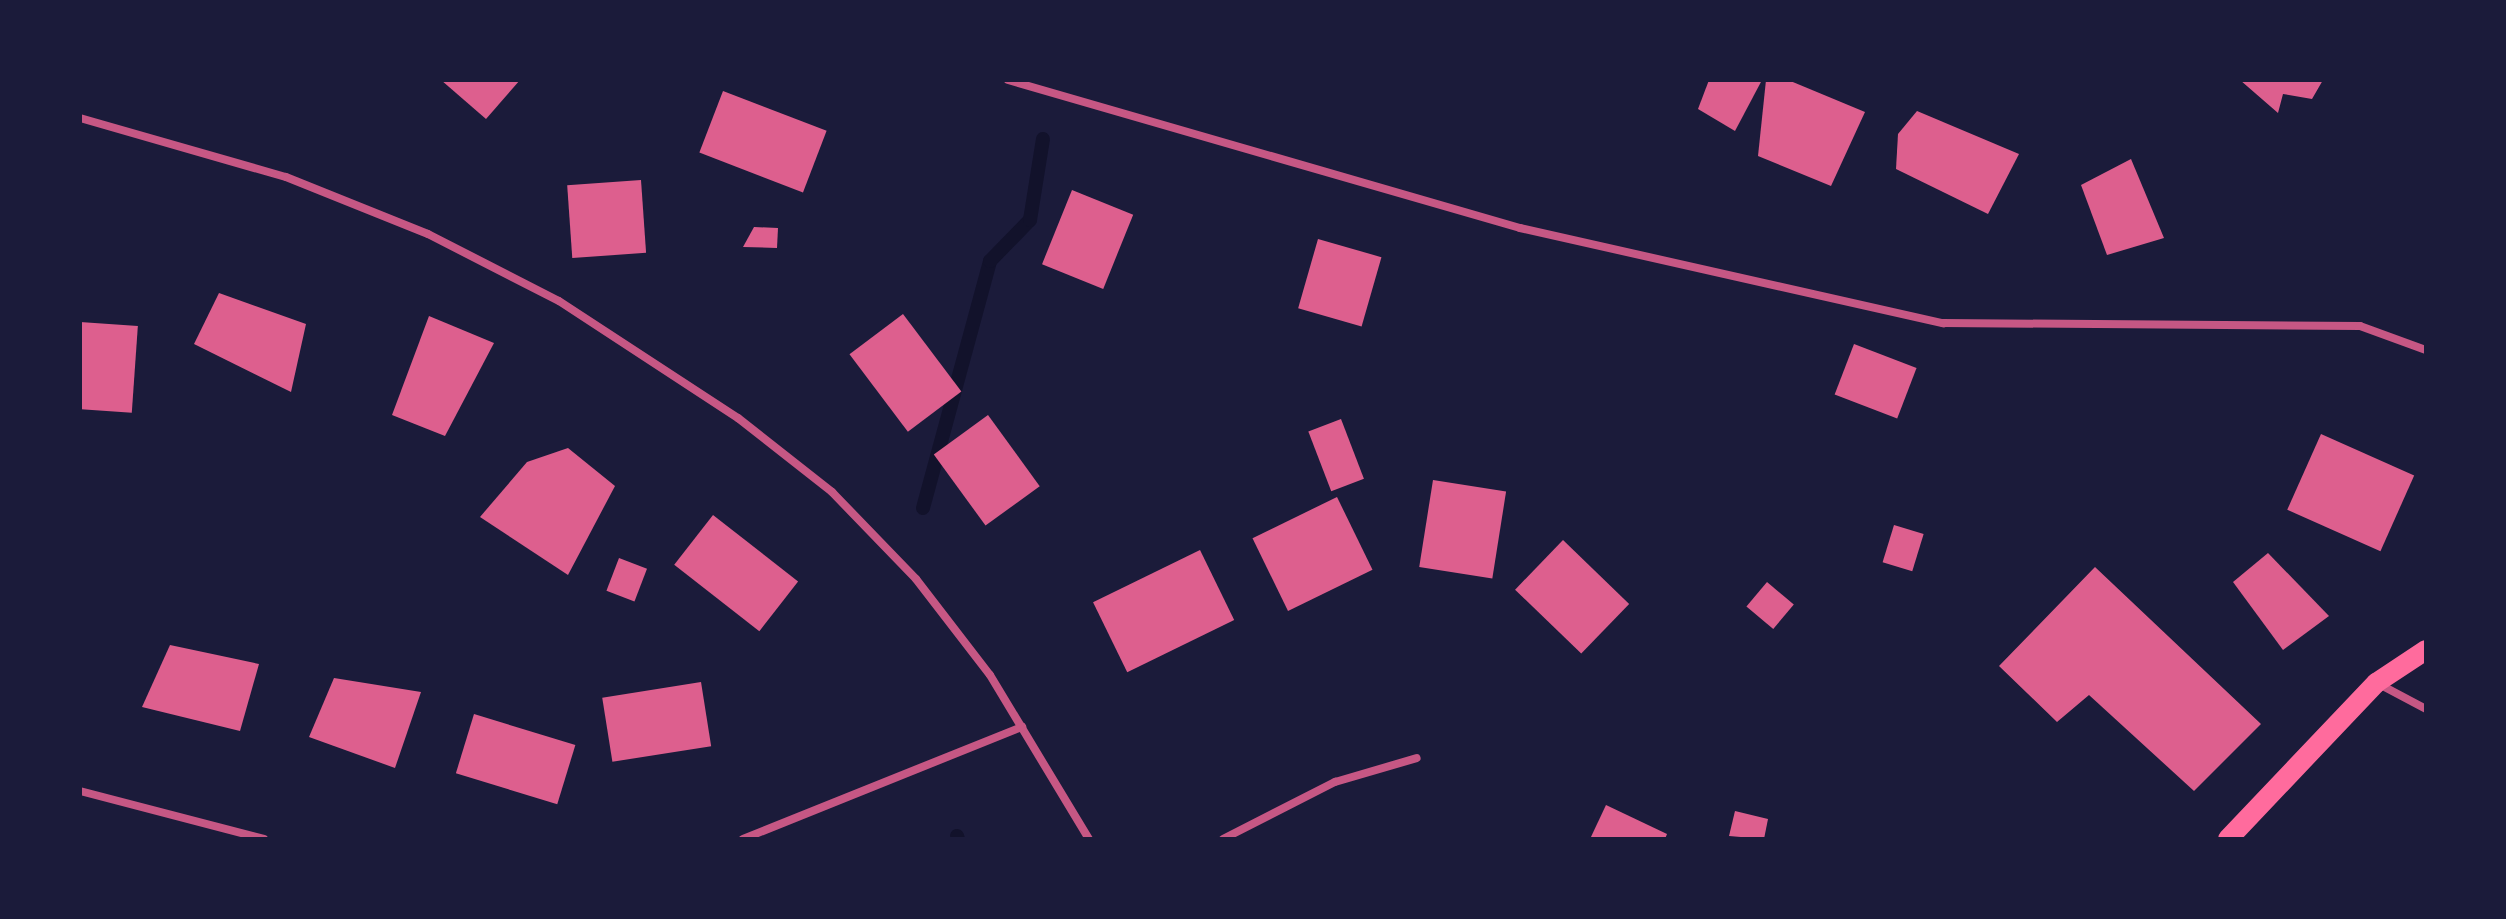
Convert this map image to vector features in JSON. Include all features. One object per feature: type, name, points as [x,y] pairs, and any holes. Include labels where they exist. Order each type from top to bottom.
[{"type":"main road","points":[[2228,839],[2376,683],[2426,650]]},
{"type":"street","points":[[1008,80],[1520,228],[1943,323],[2360,326],[2426,350]]},
{"type":"street","points":[[80,118],[358,204],[494,266],[623,340],[787,455],[877,534],[952,624],[1022,727],[1089,839]]},
{"type":"street","points":[[2376,683],[2426,709]]},
{"type":"street","points":[[743,839],[1022,727]]},
{"type":"street","points":[[1223,839],[1321,788],[1417,758]]},
{"type":"street","points":[[80,791],[264,839]]},
{"type":"building","points":[[441,80],[520,80],[486,119]]},
{"type":"building","points":[[1709,80],[1762,80],[1735,131],[1698,109]]},
{"type":"building","points":[[1766,80],[1788,80],[1865,112],[1831,186],[1758,156]]},
{"type":"building","points":[[2240,80],[2323,80],[2312,99],[2283,94],[2278,113]]},
{"type":"building","points":[[723,91],[827,131],[803,192],[699,153]]},
{"type":"building","points":[[1917,111],[2019,154],[1988,214],[1896,169],[1898,134]]},
{"type":"building","points":[[2131,159],[2164,238],[2107,255],[2081,185]]},
{"type":"building","points":[[641,180],[646,253],[572,258],[567,185]]},
{"type":"building","points":[[1072,190],[1133,215],[1103,289],[1042,264]]},
{"type":"building","points":[[754,227],[778,228],[777,248],[743,247]]},
{"type":"building","points":[[1318,239],[1381,257],[1362,326],[1298,308]]},
{"type":"building","points":[[219,293],[306,324],[291,392],[194,344]]},
{"type":"building","points":[[903,314],[961,391],[908,432],[849,354]]},
{"type":"building","points":[[429,316],[494,343],[445,436],[392,415]]},
{"type":"building","points":[[80,322],[138,326],[132,413],[80,409]]},
{"type":"building","points":[[1854,344],[1917,368],[1897,418],[1835,394]]},
{"type":"building","points":[[988,415],[1040,486],[986,526],[934,454]]},
{"type":"building","points":[[1341,419],[1364,479],[1331,491],[1308,432]]},
{"type":"building","points":[[2321,434],[2414,475],[2380,551],[2287,510]]},
{"type":"building","points":[[568,448],[615,486],[568,575],[480,517],[527,462]]},
{"type":"building","points":[[1433,480],[1506,492],[1492,578],[1419,567]]},
{"type":"building","points":[[1337,497],[1373,570],[1288,611],[1253,538]]},
{"type":"building","points":[[713,515],[798,581],[759,631],[674,565]]},
{"type":"building","points":[[1894,525],[1924,534],[1912,571],[1883,562]]},
{"type":"building","points":[[1563,540],[1629,604],[1581,654],[1515,590]]},
{"type":"building","points":[[1200,550],[1234,620],[1127,672],[1093,602]]},
{"type":"building","points":[[2268,553],[2329,616],[2283,650],[2233,582]]},
{"type":"building","points":[[619,558],[647,569],[634,601],[606,591]]},
{"type":"building","points":[[2095,567],[2261,724],[2194,791],[2089,695],[2057,722],[1999,666]]},
{"type":"building","points":[[1767,582],[1794,604],[1773,629],[1746,607]]},
{"type":"building","points":[[170,645],[259,664],[240,731],[142,707]]},
{"type":"building","points":[[334,678],[421,692],[395,768],[309,737]]},
{"type":"building","points":[[701,682],[711,746],[612,762],[602,698]]},
{"type":"building","points":[[474,714],[575,745],[557,804],[456,773]]},
{"type":"building","points":[[1606,805],[1667,834],[1665,839],[1590,839]]},
{"type":"building","points":[[1735,811],[1768,819],[1764,839],[1729,836]]},
{"type":"waterway","points":[[923,508],[990,261],[1030,220],[1043,139]]}]
